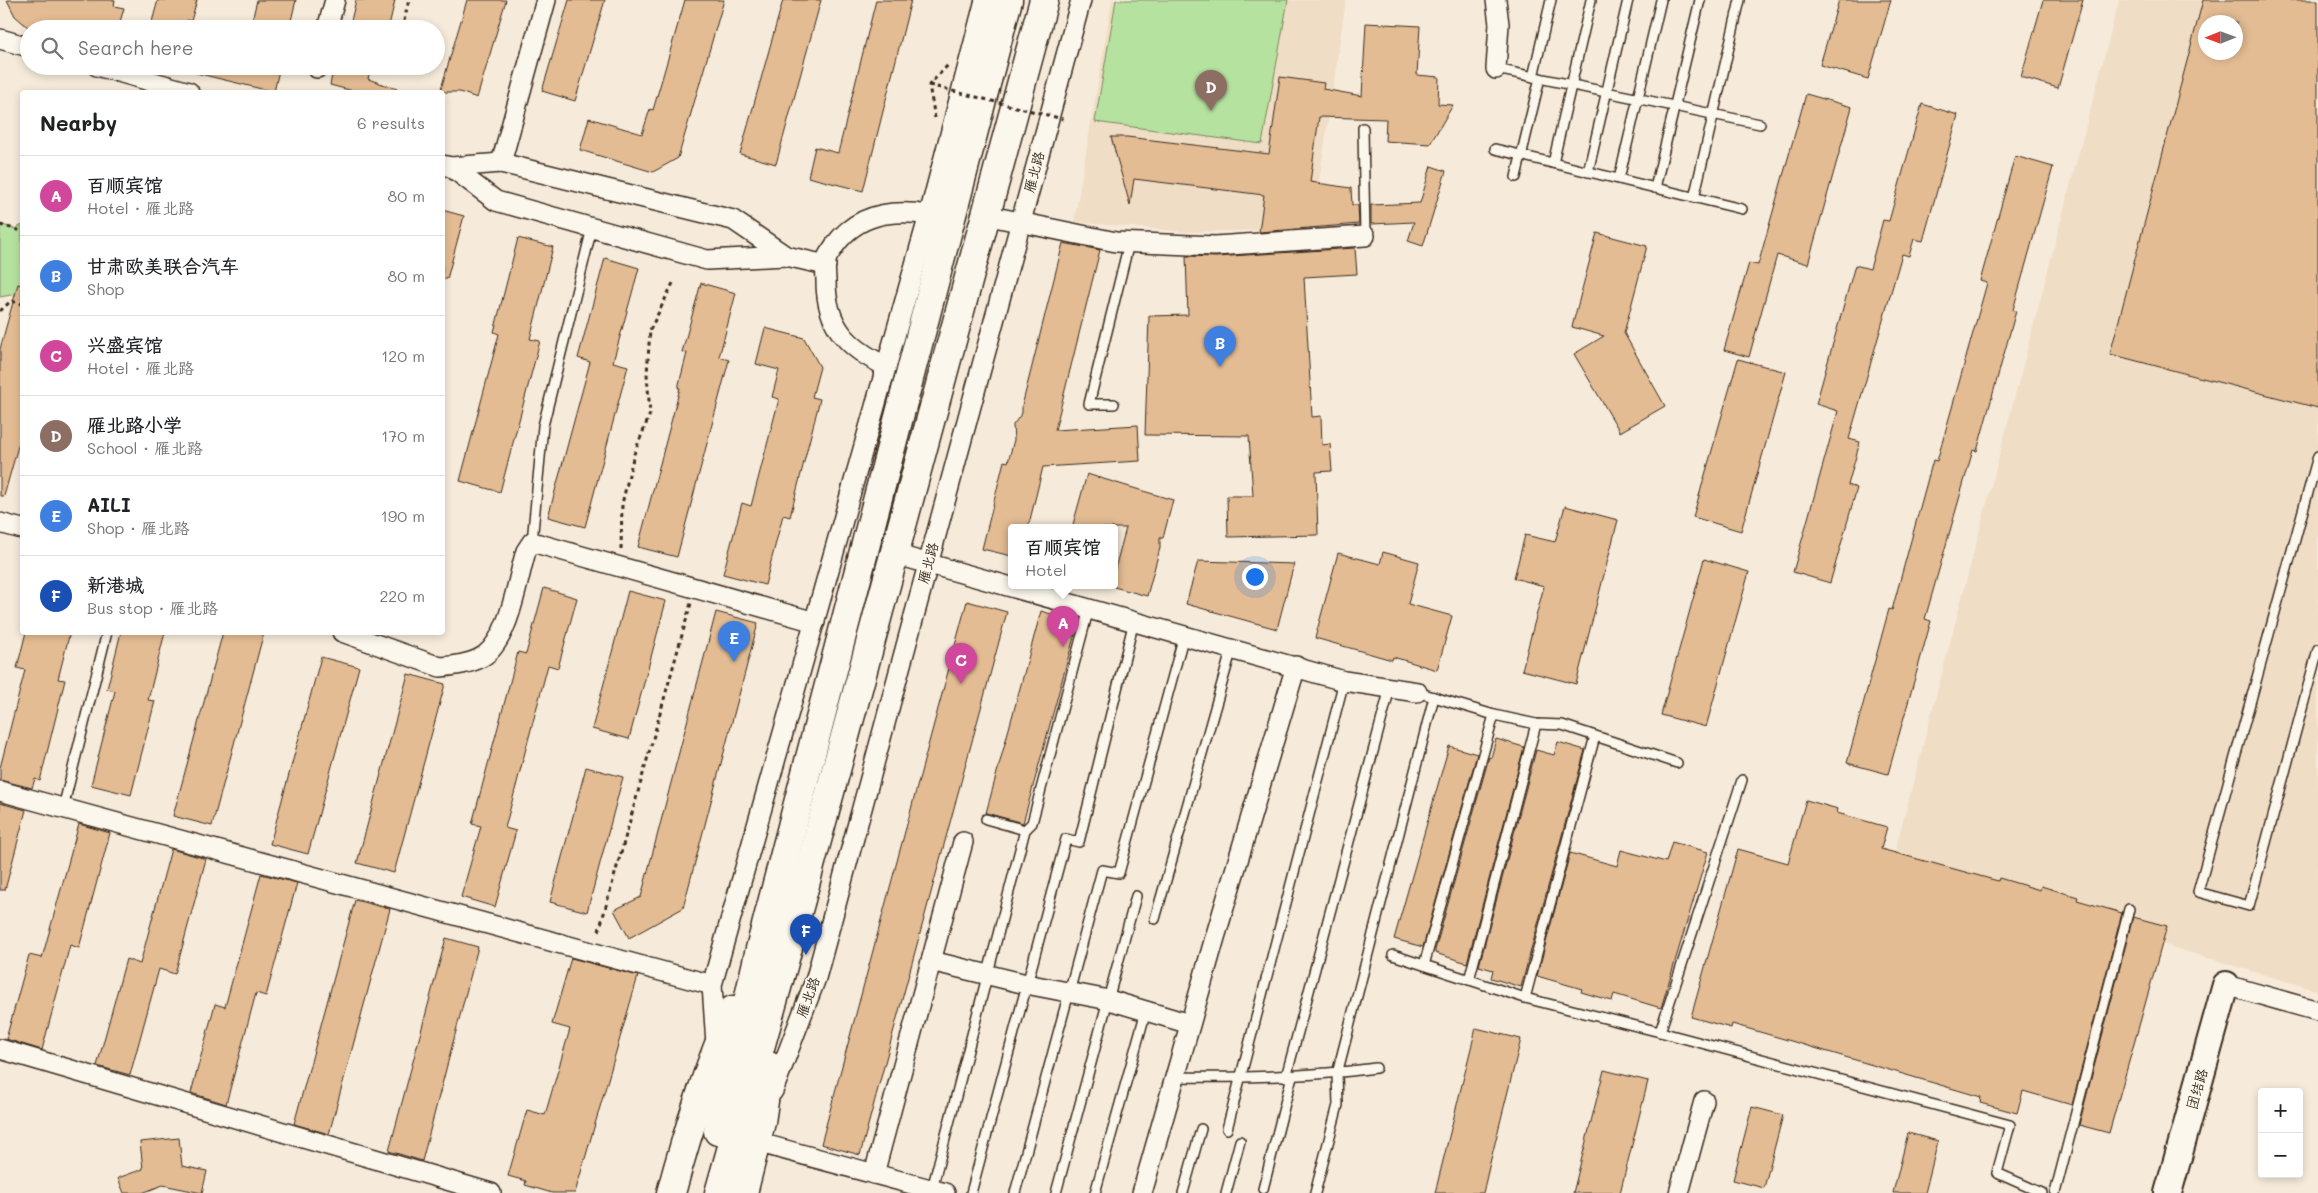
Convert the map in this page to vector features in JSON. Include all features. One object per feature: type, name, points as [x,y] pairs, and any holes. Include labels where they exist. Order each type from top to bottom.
[{"type":"main road","points":[[719,1193],[722,1151],[760,949],[1008,0]]},
{"type":"main road","points":[[701,1193],[722,1151],[784,966],[1044,0]]},
{"type":"main road","points":[[671,1193],[687,1133],[716,1050],[760,949]]},
{"type":"main road","points":[[742,1193],[759,1132],[784,966]]},
{"type":"street","points":[[330,20],[335,0]]},
{"type":"street","points":[[501,163],[546,0]]},
{"type":"street","points":[[716,1050],[712,985],[929,215],[985,0]]},
{"type":"street","name":"雁北路","points":[[759,1132],[816,978],[1081,0]]},
{"type":"street","points":[[1496,0],[1499,24],[1496,69]]},
{"type":"street","points":[[0,39],[20,45]]},
{"type":"street","points":[[129,75],[182,90]]},
{"type":"street","points":[[447,166],[501,163],[732,220],[786,256]]},
{"type":"street","points":[[447,166],[496,201],[707,260],[786,256],[826,264]]},
{"type":"street","points":[[886,366],[864,356],[846,340],[833,320],[826,296],[826,258],[840,238],[859,223],[881,214],[905,211],[929,215]]},
{"type":"street","points":[[985,215],[1129,243],[1215,246],[1365,236]]},
{"type":"street","points":[[0,523],[20,528]]},
{"type":"street","points":[[350,635],[440,667],[457,666],[485,655],[503,632],[526,551],[532,542],[815,622]]},
{"type":"street","points":[[894,554],[1008,585]]},
{"type":"street","points":[[1021,589],[1344,681],[1426,695]]},
{"type":"street","points":[[1142,1193],[1296,666]]},
{"type":"street","points":[[0,791],[712,985]]},
{"type":"street","points":[[874,1174],[963,842]]},
{"type":"street","points":[[932,961],[1026,984],[1109,1000],[1190,1024]]},
{"type":"street","points":[[2226,985],[2318,1011]]},
{"type":"street","name":"团结路","points":[[2168,1193],[2226,985]]},
{"type":"street","points":[[0,1049],[492,1193]]},
{"type":"street","points":[[1679,1193],[1704,1102]]},
{"type":"street","points":[[759,1132],[874,1174],[939,1191]]},
{"type":"lane","points":[[1516,177],[1551,0]]},
{"type":"lane","points":[[1553,163],[1591,0]]},
{"type":"lane","points":[[1588,172],[1628,0]]},
{"type":"lane","points":[[1619,179],[1661,0]]},
{"type":"lane","points":[[1655,188],[1700,0]]},
{"type":"lane","points":[[1694,198],[1740,0]]},
{"type":"lane","points":[[1496,69],[1760,124]]},
{"type":"lane","points":[[1363,128],[1365,236]]},
{"type":"lane","points":[[1495,149],[1742,210]]},
{"type":"lane","points":[[532,542],[543,426],[592,228]]},
{"type":"lane","points":[[1114,404],[1089,404],[1129,243]]},
{"type":"lane","points":[[2318,456],[2198,892],[2249,906],[2318,649]]},
{"type":"lane","points":[[939,1191],[988,975],[1026,830],[1032,823],[1089,608]]},
{"type":"lane","points":[[971,1193],[1066,839],[1079,842],[1134,621]]},
{"type":"lane","points":[[62,808],[105,635]]},
{"type":"lane","points":[[1015,1193],[1102,870],[1119,874],[1184,635]]},
{"type":"lane","points":[[1155,919],[1232,648]]},
{"type":"lane","points":[[1227,1129],[1344,681]]},
{"type":"lane","points":[[1263,1189],[1289,1077],[1390,688]]},
{"type":"lane","points":[[1315,1193],[1338,1105],[1337,1074],[1426,695],[1494,715],[1536,724],[1562,725],[1676,763]]},
{"type":"lane","points":[[1424,965],[1494,715]]},
{"type":"lane","points":[[1469,980],[1536,724]]},
{"type":"lane","points":[[1525,998],[1595,736]]},
{"type":"lane","points":[[1660,1032],[1742,780]]},
{"type":"lane","points":[[986,819],[1026,830]]},
{"type":"lane","points":[[1056,1193],[1136,896]]},
{"type":"lane","points":[[2055,1193],[2129,909]]},
{"type":"lane","points":[[1393,955],[1525,998],[2010,1125],[1997,1173],[2042,1193]]},
{"type":"lane","points":[[1095,1193],[1146,1011]]},
{"type":"lane","points":[[1175,1077],[1289,1077],[1337,1074],[1376,1068]]},
{"type":"lane","points":[[1183,1193],[1201,1129]]},
{"type":"lane","points":[[1226,1193],[1240,1141]]},
{"type":"path","points":[[404,20],[409,0]]},
{"type":"path","points":[[929,85],[1063,119]]},
{"type":"path","points":[[0,225],[20,230]]},
{"type":"path","points":[[620,567],[622,504],[634,454],[650,414],[647,374],[650,330],[673,283]]},
{"type":"path","points":[[0,311],[11,301],[20,303]]},
{"type":"path","points":[[599,931],[695,588]]},
{"type":"shaded area","points":[[1112,0],[1346,0],[1312,229],[1187,232],[1074,222]]},
{"type":"shaded area","points":[[2119,0],[2318,0],[2318,991],[1892,863]]},
{"type":"green space","points":[[1116,0],[1288,0],[1262,144],[1095,122]]},
{"type":"green space","points":[[0,224],[15,229],[20,226],[20,293],[0,297]]},
{"type":"building","points":[[7,0],[115,0],[114,6],[124,8],[121,20],[20,20],[15,16]]},
{"type":"building","points":[[158,0],[197,0],[191,20],[152,20]]},
{"type":"building","points":[[257,0],[296,0],[291,20],[252,20]]},
{"type":"building","points":[[356,0],[395,0],[390,20],[351,20]]},
{"type":"building","points":[[467,0],[506,0],[477,98],[460,92],[445,92],[445,90],[441,90]]},
{"type":"building","points":[[569,0],[605,0],[575,101],[542,91]]},
{"type":"building","points":[[685,0],[724,0],[678,158],[653,172],[580,150],[589,118],[642,134],[650,109],[653,110]]},
{"type":"building","points":[[783,0],[821,0],[776,164],[740,154]]},
{"type":"building","points":[[876,0],[911,0],[863,191],[808,177],[815,147],[838,153]]},
{"type":"building","points":[[1839,0],[1891,0],[1868,79],[1820,65]]},
{"type":"building","points":[[2043,0],[2083,0],[2058,88],[2021,77]]},
{"type":"building","points":[[2203,0],[2318,0],[2318,408],[2110,354],[2198,19],[2198,60],[2243,60],[2243,15],[2199,15]]},
{"type":"building","points":[[1366,23],[1420,26],[1417,75],[1439,77],[1438,104],[1453,105],[1430,144],[1385,141],[1386,119],[1319,117],[1310,182],[1351,188],[1352,205],[1358,205],[1359,224],[1259,232],[1264,195],[1134,179],[1130,205],[1111,137],[1127,137],[1269,154],[1280,77],[1324,83],[1323,89],[1362,96]]},
{"type":"building","points":[[204,75],[278,75],[274,90],[266,90]]},
{"type":"building","points":[[332,75],[369,75],[368,79],[400,90],[349,90],[330,85]]},
{"type":"building","points":[[1806,94],[1852,107],[1808,264],[1777,255],[1749,357],[1724,350],[1749,263],[1758,265]]},
{"type":"building","points":[[1922,104],[1958,115],[1923,241],[1914,239],[1909,256],[1902,254],[1849,439],[1860,442],[1848,485],[1857,488],[1830,583],[1793,572],[1838,411],[1816,404],[1855,265],[1870,269],[1883,220],[1889,221]]},
{"type":"building","points":[[2015,156],[2053,167],[2013,310],[2016,311],[1977,451],[1973,450],[1925,619],[1931,621],[1888,774],[1847,763],[1889,609],[1892,610],[1933,460],[1937,461],[1987,283],[1980,281]]},
{"type":"building","points":[[1431,166],[1446,171],[1423,246],[1408,241],[1414,222],[1371,224],[1371,205],[1420,203]]},
{"type":"building","points":[[445,211],[464,216],[447,279],[445,279]]},
{"type":"building","points":[[1597,233],[1647,246],[1624,333],[1665,406],[1620,432],[1574,354],[1604,336],[1572,327]]},
{"type":"building","points":[[518,238],[553,247],[530,339],[540,341],[500,492],[460,481],[499,334],[494,332]]},
{"type":"building","points":[[1063,243],[1100,250],[1055,430],[1138,425],[1140,461],[1043,467],[1029,524],[1008,524],[1008,555],[982,549],[1004,461],[1008,462],[1014,440],[1013,425],[1022,413],[1022,406]]},
{"type":"building","points":[[1355,248],[1357,274],[1304,277],[1312,417],[1321,416],[1322,445],[1330,444],[1332,471],[1316,472],[1318,535],[1228,537],[1227,496],[1253,496],[1249,436],[1145,435],[1149,316],[1188,315],[1186,256],[1216,257]]},
{"type":"building","points":[[605,258],[639,268],[613,362],[628,366],[585,527],[548,517],[590,362],[578,358]]},
{"type":"building","points":[[701,283],[736,293],[719,357],[729,360],[677,557],[638,547],[680,388],[678,388],[687,353],[682,352]]},
{"type":"building","points":[[18,284],[20,284],[20,439],[4,496],[0,496],[0,349]]},
{"type":"building","points":[[765,328],[804,338],[820,367],[812,397],[820,399],[790,517],[783,515],[765,585],[723,574],[742,503],[751,506],[779,399],[772,397],[779,370],[756,364]]},
{"type":"building","points":[[1738,359],[1786,372],[1741,531],[1693,517]]},
{"type":"building","points":[[1087,474],[1173,500],[1163,538],[1160,538],[1160,548],[1147,596],[1118,588],[1118,557],[1126,528],[1118,528],[1118,524],[1073,524]]},
{"type":"building","points":[[1565,506],[1618,520],[1576,684],[1522,670],[1544,586],[1514,578],[1525,535],[1555,542]]},
{"type":"building","points":[[1383,552],[1419,562],[1408,604],[1452,616],[1437,670],[1393,657],[1392,660],[1315,638],[1338,553],[1380,564]]},
{"type":"building","points":[[1704,559],[1749,572],[1706,727],[1661,715]]},
{"type":"building","points":[[1198,561],[1294,564],[1277,629],[1186,604]]},
{"type":"building","points":[[544,588],[577,598],[558,668],[548,665],[505,828],[516,831],[495,907],[461,897],[481,826],[472,824],[518,652],[526,654]]},
{"type":"building","points":[[628,591],[666,601],[629,739],[592,729]]},
{"type":"building","points":[[967,601],[1007,612],[860,1155],[821,1144]]},
{"type":"building","points":[[1041,611],[1078,622],[1023,823],[986,813]]},
{"type":"building","points":[[716,612],[758,623],[683,908],[629,938],[614,910],[641,897]]},
{"type":"building","points":[[25,635],[69,635],[58,679],[65,680],[40,781],[35,779],[32,788],[0,780],[0,768],[25,670],[17,668]]},
{"type":"building","points":[[120,635],[164,635],[148,700],[155,701],[131,795],[91,785],[115,691],[107,689]]},
{"type":"building","points":[[222,635],[263,635],[212,826],[173,816]]},
{"type":"building","points":[[321,657],[359,667],[308,854],[270,844]]},
{"type":"building","points":[[408,674],[445,684],[394,873],[357,863]]},
{"type":"building","points":[[1496,739],[1524,747],[1467,963],[1435,953],[1435,950],[1489,757],[1491,758]]},
{"type":"building","points":[[1558,742],[1585,750],[1521,987],[1491,978],[1493,970],[1479,966],[1536,750],[1554,755]]},
{"type":"building","points":[[1449,746],[1477,754],[1423,947],[1394,939]]},
{"type":"building","points":[[586,767],[623,777],[587,912],[550,902]]},
{"type":"building","points":[[1806,800],[1838,809],[1837,813],[1887,827],[1881,849],[1998,881],[1999,878],[2040,890],[2041,886],[2078,897],[2077,900],[2122,913],[2072,1105],[2023,1091],[2017,1113],[1980,1103],[1981,1097],[1791,1041],[1732,1024],[1731,1028],[1691,1017],[1738,849],[1788,863]]},
{"type":"building","points":[[0,803],[26,810],[5,890],[0,890]]},
{"type":"building","points":[[79,824],[110,833],[79,948],[70,945],[42,1050],[6,1039],[29,955],[42,958]]},
{"type":"building","points":[[1672,842],[1708,852],[1661,1008],[1614,994],[1612,1001],[1581,992],[1582,989],[1537,976],[1570,853],[1617,866],[1621,850],[1666,862]]},
{"type":"building","points":[[171,849],[206,859],[175,974],[159,969],[130,1075],[97,1066],[126,959],[140,964]]},
{"type":"building","points":[[261,874],[297,883],[266,996],[256,993],[226,1104],[191,1093],[215,1004],[225,1007]]},
{"type":"building","points":[[355,900],[390,909],[329,1134],[294,1124]]},
{"type":"building","points":[[2133,917],[2167,926],[2109,1133],[2079,1125]]},
{"type":"building","points":[[446,938],[478,947],[422,1161],[389,1151]]},
{"type":"building","points":[[571,958],[638,976],[575,1193],[552,1193],[525,1185],[526,1181],[508,1176],[527,1110],[545,1115],[570,1029],[552,1024]]},
{"type":"building","points":[[1476,1028],[1521,1039],[1483,1193],[1435,1193]]},
{"type":"building","points":[[1604,1070],[1648,1081],[1620,1193],[1573,1193]]},
{"type":"building","points":[[1752,1107],[1783,1115],[1764,1188],[1733,1180]]},
{"type":"building","points":[[1908,1133],[1938,1141],[1925,1193],[1893,1193]]},
{"type":"building","points":[[179,1138],[182,1166],[207,1171],[202,1193],[163,1185],[142,1193],[124,1193],[118,1178],[143,1169],[140,1142]]},
{"type":"place","name":"雁北路小学","points":[[1211,111]]},
{"type":"place","name":"甘肃欧美联合汽车","points":[[1220,367]]},
{"type":"place","name":"百顺宾馆","points":[[1063,647]]},
{"type":"place","name":"AILI","points":[[734,662]]},
{"type":"place","name":"兴盛宾馆","points":[[961,684]]},
{"type":"place","name":"新港城","points":[[806,955]]}]
